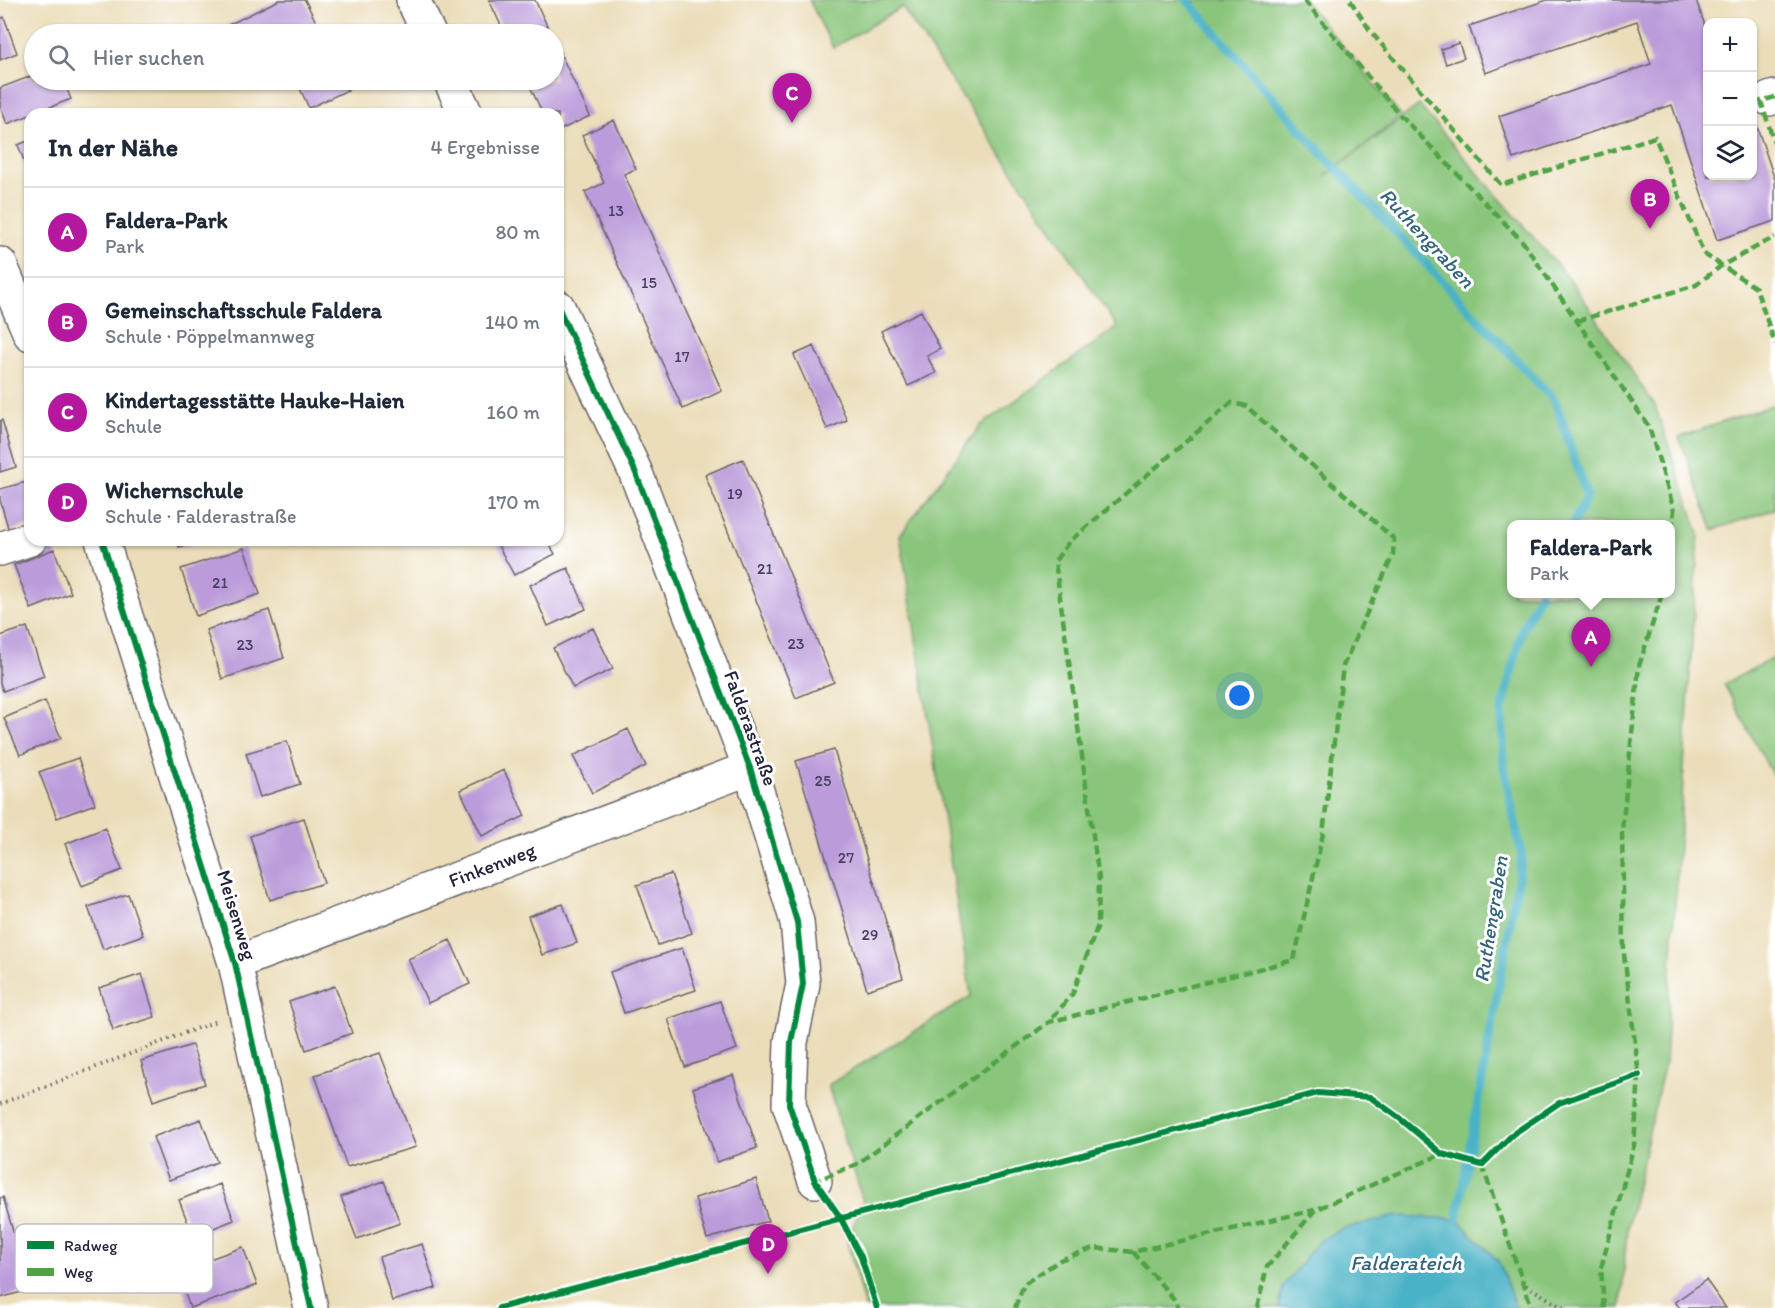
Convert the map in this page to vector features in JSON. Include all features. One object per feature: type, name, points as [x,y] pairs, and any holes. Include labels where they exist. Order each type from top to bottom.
[{"type":"street","points":[[412,0],[424,24]]},
{"type":"street","points":[[455,90],[463,108]]},
{"type":"street","points":[[0,264],[24,320]]},
{"type":"street","name":"Falderastraße","points":[[564,320],[635,471],[750,768],[797,922],[803,984],[791,1042],[789,1104],[815,1181]]},
{"type":"street","points":[[0,549],[24,541]]},
{"type":"street","name":"Meisenweg","points":[[104,546],[235,963],[310,1308]]},
{"type":"street","name":"Finkenweg","points":[[235,963],[750,768]]},
{"type":"path","points":[[0,1104],[245,1010]]},
{"type":"path","points":[[1521,1282],[1563,1308]]},
{"type":"green space","points":[[809,0],[1304,0],[1401,116],[1324,177],[1419,105],[1572,282],[1655,406],[1699,533],[1665,1062],[1627,1230],[1621,1308],[865,1308],[847,1241],[863,1201],[828,1085],[971,996],[900,535],[980,426],[1117,327],[902,7],[833,48]]},
{"type":"green space","points":[[1775,404],[1775,509],[1713,530],[1679,437]]},
{"type":"green space","points":[[1775,657],[1775,780],[1724,684]]},
{"type":"water","name":"Falderateich","points":[[1397,1216],[1457,1219],[1499,1262],[1516,1308],[1279,1308],[1283,1286],[1318,1242],[1341,1229]]},
{"type":"building","points":[[279,0],[305,0],[317,24],[230,24]]},
{"type":"building","points":[[489,0],[535,0],[546,24],[500,24]]},
{"type":"building","points":[[1547,0],[1696,0],[1703,20],[1703,180],[1757,180],[1757,127],[1775,180],[1775,221],[1717,240],[1672,105],[1513,159],[1499,116],[1651,64],[1637,21],[1485,73],[1469,26]]},
{"type":"building","points":[[4,17],[17,53],[0,60],[0,19]]},
{"type":"building","points":[[1459,43],[1464,58],[1446,64],[1441,49]]},
{"type":"building","points":[[564,61],[590,116],[564,128],[564,108],[540,108],[532,90],[564,90]]},
{"type":"building","points":[[24,79],[24,90],[67,90],[71,99],[48,108],[24,108],[24,117],[7,124],[0,105],[0,88]]},
{"type":"building","points":[[301,90],[348,90],[309,108]]},
{"type":"building","points":[[614,120],[636,169],[624,174],[722,391],[683,409],[585,192],[604,183],[582,135]]},
{"type":"building","points":[[24,142],[24,161],[18,145]]},
{"type":"building","points":[[921,311],[940,349],[927,356],[936,373],[908,386],[881,331]]},
{"type":"building","points":[[814,346],[847,420],[827,429],[794,355]]},
{"type":"building","points":[[2,420],[16,467],[0,472],[0,421]]},
{"type":"building","points":[[743,459],[834,682],[796,698],[705,475]]},
{"type":"building","points":[[24,483],[24,527],[9,531],[0,500],[0,489]]},
{"type":"building","points":[[498,546],[550,546],[555,554],[514,575]]},
{"type":"building","points":[[244,548],[260,594],[196,616],[181,569]]},
{"type":"building","points":[[54,549],[71,593],[31,609],[14,565]]},
{"type":"building","points":[[568,568],[586,609],[548,626],[530,585]]},
{"type":"building","points":[[269,610],[284,658],[222,679],[206,630]]},
{"type":"building","points":[[27,627],[44,676],[3,691],[0,683],[0,636]]},
{"type":"building","points":[[593,628],[613,669],[573,688],[553,648]]},
{"type":"building","points":[[45,701],[61,738],[20,755],[4,718]]},
{"type":"building","points":[[628,729],[646,766],[592,793],[573,756]]},
{"type":"building","points":[[287,741],[300,784],[260,797],[246,753]]},
{"type":"building","points":[[834,750],[903,978],[867,990],[796,761]]},
{"type":"building","points":[[78,758],[95,804],[57,818],[39,772]]},
{"type":"building","points":[[504,770],[525,816],[482,836],[460,790]]},
{"type":"building","points":[[304,818],[324,883],[270,900],[250,836]]},
{"type":"building","points":[[105,828],[122,870],[82,886],[65,844]]},
{"type":"building","points":[[671,874],[692,933],[658,945],[637,885]]},
{"type":"building","points":[[128,894],[143,935],[103,949],[88,907]]},
{"type":"building","points":[[563,904],[577,943],[542,955],[528,916]]},
{"type":"building","points":[[450,940],[470,984],[428,1003],[408,959]]},
{"type":"building","points":[[682,948],[696,990],[624,1013],[610,972]]},
{"type":"building","points":[[142,974],[155,1017],[113,1030],[99,988]]},
{"type":"building","points":[[335,986],[352,1033],[306,1050],[289,1002]]},
{"type":"building","points":[[720,1001],[737,1049],[685,1067],[668,1019]]},
{"type":"building","points":[[192,1045],[205,1084],[153,1101],[141,1061]]},
{"type":"building","points":[[380,1053],[416,1147],[347,1167],[315,1075]]},
{"type":"building","points":[[733,1075],[757,1148],[717,1162],[693,1088]]},
{"type":"building","points":[[201,1119],[217,1162],[169,1180],[153,1137]]},
{"type":"building","points":[[756,1179],[768,1221],[707,1239],[695,1198]]},
{"type":"building","points":[[384,1181],[400,1223],[357,1239],[341,1197]]},
{"type":"building","points":[[220,1184],[234,1220],[213,1228],[213,1224],[188,1224],[179,1200]]},
{"type":"building","points":[[3,1197],[15,1238],[15,1293],[18,1293],[0,1298],[0,1198]]},
{"type":"building","points":[[422,1244],[436,1288],[392,1301],[379,1257]]},
{"type":"building","points":[[243,1247],[257,1285],[190,1308],[185,1293],[213,1293],[213,1258]]},
{"type":"building","points":[[1706,1280],[1726,1308],[1680,1308],[1675,1302]]},
{"type":"waterway","name":"Ruthengraben","points":[[1187,0],[1318,149],[1555,401],[1587,496],[1575,520]]},
{"type":"waterway","name":"Ruthengraben","points":[[1457,1219],[1522,857],[1504,768],[1502,710],[1522,630],[1538,598]]},
{"type":"marked path","points":[[1304,0],[1401,116],[1523,242],[1649,427],[1674,510],[1673,520]]},
{"type":"marked path","points":[[1350,0],[1371,32],[1501,185],[1655,137],[1704,254],[1756,288],[1775,344]]},
{"type":"marked path","points":[[1775,97],[1761,101],[1775,145]]},
{"type":"marked path","points":[[1577,321],[1696,285],[1721,266],[1775,237]]},
{"type":"marked path","points":[[817,1183],[815,1181],[857,1164],[1049,1022],[1294,960],[1323,834],[1343,666],[1393,555],[1394,539],[1246,406],[1231,403],[1069,542],[1055,561],[1099,879],[1098,925],[1073,993],[1049,1022]]},
{"type":"marked path","points":[[1604,1308],[1601,1268],[1634,1145],[1639,1075],[1624,954],[1622,830],[1639,666],[1661,598]]},
{"type":"marked path","points":[[1257,1308],[1267,1267],[1315,1210],[1442,1154]]},
{"type":"marked path","points":[[1482,1165],[1532,1308]]},
{"type":"marked path","points":[[1015,1308],[1024,1284],[1060,1260],[1094,1248],[1133,1252],[1315,1210]]},
{"type":"marked path","points":[[1133,1252],[1173,1298],[1178,1308]]},
{"type":"cycle path","points":[[564,320],[635,471],[750,768],[797,922],[803,984],[791,1042],[789,1104],[815,1181],[840,1217],[861,1257],[877,1308]]},
{"type":"cycle path","points":[[104,546],[235,963],[311,1308]]},
{"type":"cycle path","points":[[499,1308],[1318,1093],[1370,1097],[1442,1154],[1482,1165],[1513,1134],[1559,1103],[1639,1075]]},
{"type":"place","name":"Kindertagesstätte Hauke-Haien","points":[[792,123]]},
{"type":"place","name":"Gemeinschaftsschule Faldera","points":[[1650,229]]},
{"type":"place","name":"Faldera-Park","points":[[1591,667]]},
{"type":"place","name":"Wichernschule","points":[[768,1274]]}]
